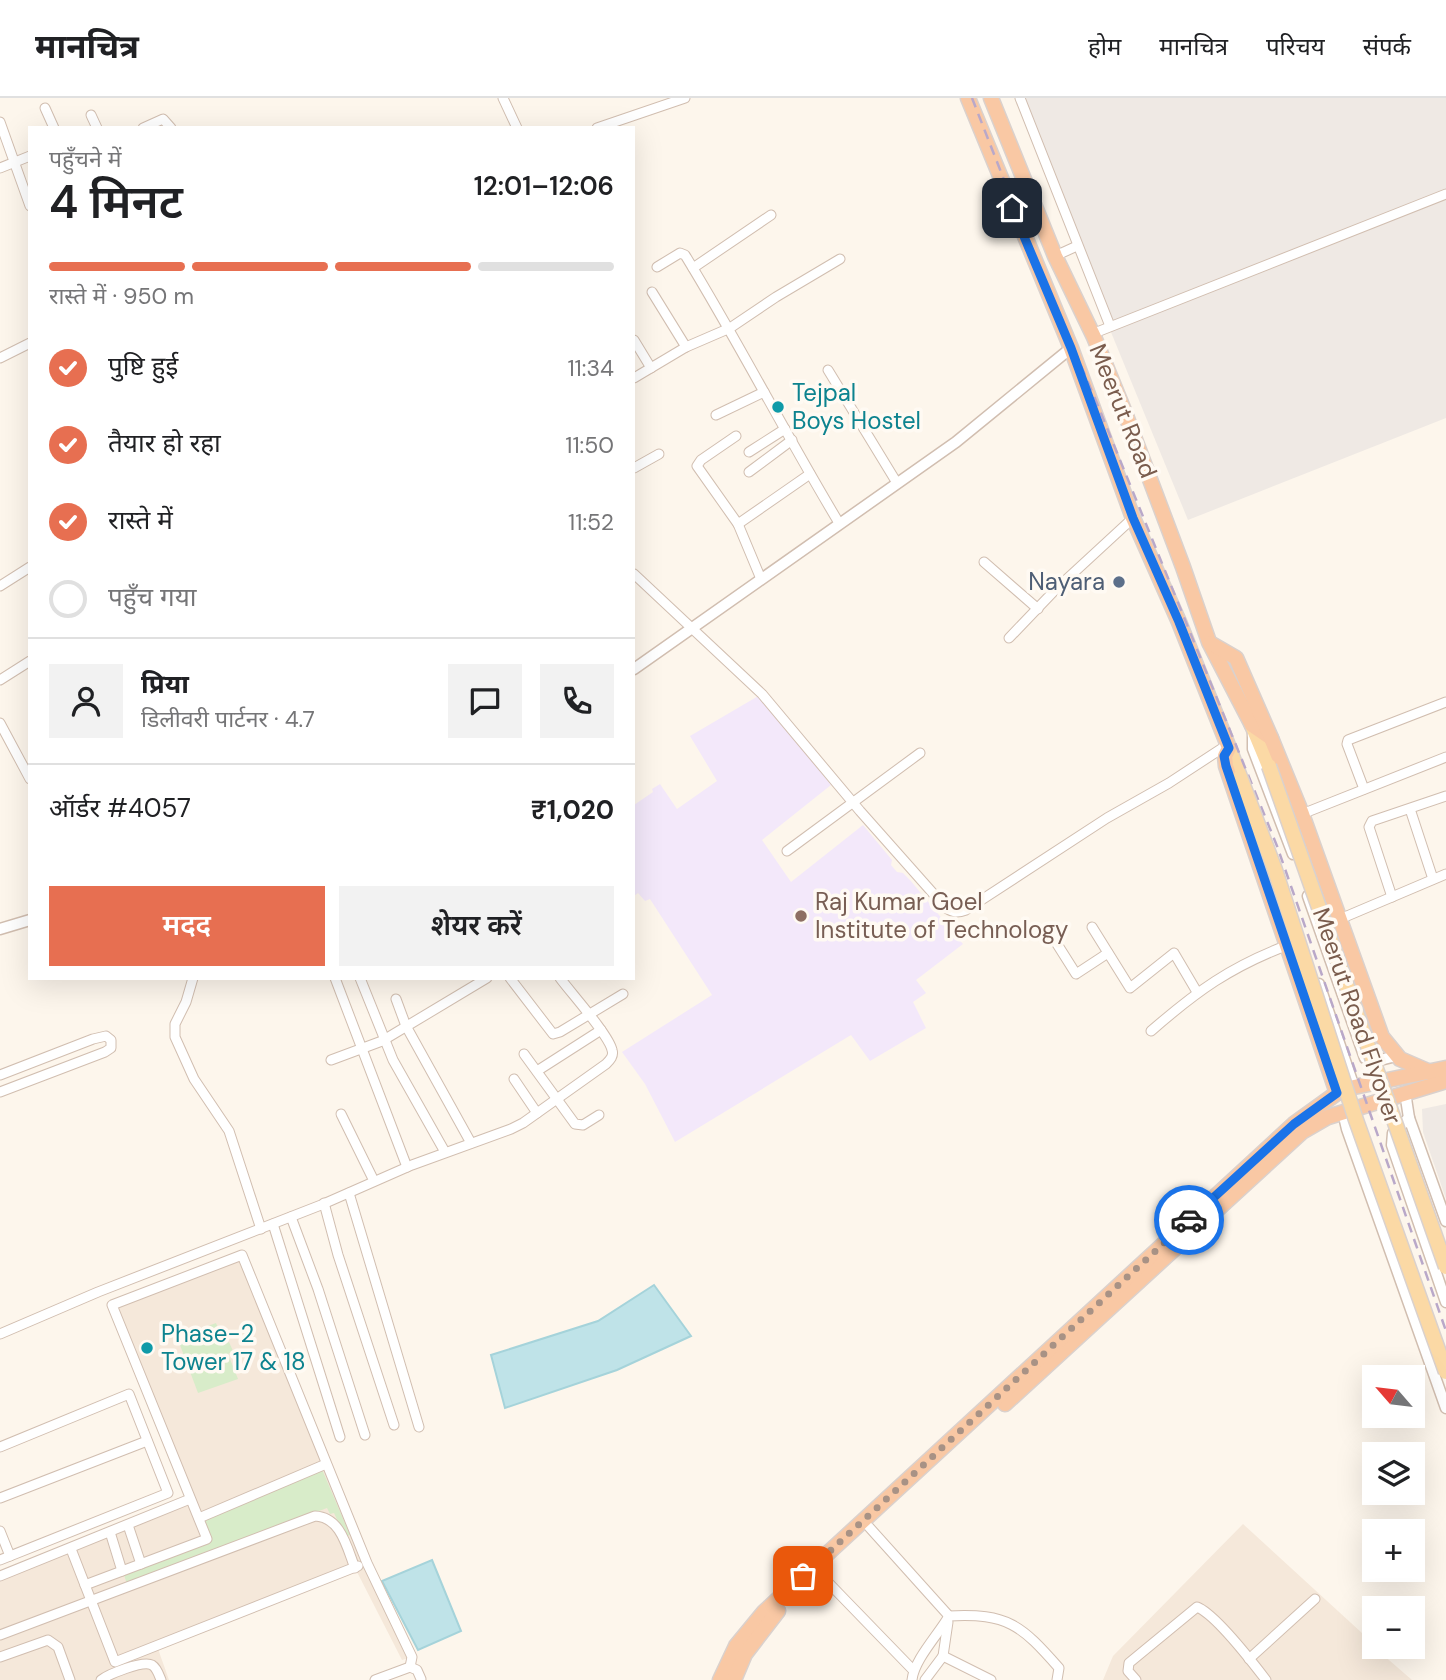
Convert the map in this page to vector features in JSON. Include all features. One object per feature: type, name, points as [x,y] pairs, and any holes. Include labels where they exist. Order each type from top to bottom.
[{"type":"highway","name":"Meerut Road","points":[[968,98],[1071,348],[1133,518],[1191,651],[1228,746],[1224,756],[1226,766],[1337,1093]]},
{"type":"highway","name":"Meerut Road","points":[[991,98],[1150,478],[1209,642],[1252,725]]},
{"type":"highway","points":[[1191,651],[1209,642],[1237,658],[1302,814],[1379,1030],[1396,1056],[1431,1072]]},
{"type":"highway","points":[[1252,725],[1271,738]]},
{"type":"highway","points":[[1327,1066],[1344,1058]]},
{"type":"highway","points":[[734,1680],[745,1654],[775,1613],[1294,1124],[1337,1093],[1446,1068]]},
{"type":"highway","points":[[720,1680],[736,1646],[764,1612],[1302,1132],[1317,1122],[1343,1112],[1446,1081]]},
{"type":"main road","name":"Meerut Road Flyover","points":[[1252,725],[1269,766],[1446,1267]]},
{"type":"main road","name":"Meerut Road Flyover","points":[[1228,746],[1275,870],[1356,1120],[1446,1372]]},
{"type":"street","points":[[503,98],[516,126]]},
{"type":"street","points":[[603,126],[685,98]]},
{"type":"street","points":[[1020,98],[1111,326]]},
{"type":"street","points":[[45,108],[53,126]]},
{"type":"street","points":[[91,115],[96,126]]},
{"type":"street","points":[[147,126],[163,119],[169,126]]},
{"type":"street","points":[[0,122],[28,200]]},
{"type":"street","points":[[0,168],[28,157]]},
{"type":"street","points":[[1092,334],[1446,194]]},
{"type":"street","points":[[693,268],[771,215]]},
{"type":"street","points":[[1055,256],[1077,246]]},
{"type":"street","points":[[657,267],[682,253],[693,268],[730,328],[839,523]]},
{"type":"street","points":[[635,377],[686,347],[730,328],[840,259]]},
{"type":"street","points":[[652,292],[686,347]]},
{"type":"street","points":[[635,342],[651,368]]},
{"type":"street","points":[[0,358],[28,344]]},
{"type":"street","points":[[635,668],[967,433],[1071,348]]},
{"type":"street","points":[[828,370],[897,483]]},
{"type":"street","points":[[716,415],[764,393]]},
{"type":"street","points":[[749,453],[785,429]]},
{"type":"street","points":[[736,436],[701,460],[698,466],[738,524],[761,579]]},
{"type":"street","points":[[748,472],[792,440]]},
{"type":"street","points":[[635,467],[659,454]]},
{"type":"street","points":[[738,524],[810,474]]},
{"type":"street","points":[[1009,638],[1088,558],[1133,518]]},
{"type":"street","points":[[984,562],[1038,609]]},
{"type":"street","points":[[0,586],[28,568]]},
{"type":"street","points":[[635,575],[762,694],[946,908],[959,913],[1107,818],[1170,783],[1228,746],[1237,754],[1264,826],[1354,1087]]},
{"type":"street","points":[[0,680],[28,662]]},
{"type":"street","points":[[1364,789],[1347,744],[1348,740],[1446,702]]},
{"type":"street","points":[[0,723],[27,766]]},
{"type":"street","points":[[1252,725],[1253,749],[1365,1058],[1370,1060],[1396,1056]]},
{"type":"street","points":[[787,850],[920,753]]},
{"type":"street","points":[[1302,814],[1446,757]]},
{"type":"street","points":[[1392,897],[1369,827],[1372,821],[1446,796]]},
{"type":"street","points":[[1410,809],[1433,879]]},
{"type":"street","points":[[1340,919],[1446,874]]},
{"type":"street","points":[[0,929],[28,921]]},
{"type":"street","points":[[1091,927],[1130,988],[1174,953],[1196,992]]},
{"type":"street","points":[[1052,936],[1076,974],[1108,953]]},
{"type":"street","points":[[1151,1031],[1196,992],[1227,972],[1288,945]]},
{"type":"street","points":[[193,980],[189,996],[175,1024],[176,1037],[194,1079],[229,1131],[261,1229]]},
{"type":"street","points":[[336,980],[407,1167]]},
{"type":"street","points":[[361,980],[384,1040],[445,1152]]},
{"type":"street","points":[[331,1060],[384,1040],[484,980]]},
{"type":"street","points":[[512,980],[553,1034],[589,1016],[623,994]]},
{"type":"street","points":[[0,1334],[98,1292],[291,1217],[407,1167],[511,1129],[537,1114],[611,1058],[612,1047],[562,980]]},
{"type":"street","points":[[396,999],[406,1026],[471,1143]]},
{"type":"street","points":[[537,1072],[601,1030]]},
{"type":"street","points":[[0,1075],[100,1037],[109,1038],[112,1045],[105,1052],[0,1092]]},
{"type":"street","points":[[524,1054],[578,1126],[599,1115]]},
{"type":"street","points":[[514,1079],[537,1114]]},
{"type":"street","points":[[1405,1092],[1409,1118],[1446,1221]]},
{"type":"street","points":[[1343,1112],[1446,1408]]},
{"type":"street","points":[[341,1114],[374,1181]]},
{"type":"street","points":[[1409,1118],[1393,1133],[1392,1145],[1446,1302]]},
{"type":"street","points":[[349,1193],[419,1427]]},
{"type":"street","points":[[324,1203],[338,1255],[394,1425]]},
{"type":"street","points":[[291,1217],[322,1301],[365,1435]]},
{"type":"street","points":[[273,1224],[340,1437]]},
{"type":"street","points":[[85,1585],[207,1539],[112,1305],[242,1255],[367,1563],[412,1657],[410,1667]]},
{"type":"street","points":[[0,1447],[128,1394],[168,1493],[0,1560]]},
{"type":"street","points":[[0,1498],[147,1441]]},
{"type":"street","points":[[199,1518],[326,1464]]},
{"type":"street","points":[[0,1576],[190,1499]]},
{"type":"street","points":[[0,1635],[315,1517],[322,1517],[336,1526],[355,1567]]},
{"type":"street","points":[[128,1524],[141,1564]]},
{"type":"street","points":[[869,1527],[949,1616],[985,1616],[1015,1625],[1032,1638],[1059,1668],[1058,1680]]},
{"type":"street","points":[[0,1531],[10,1556]]},
{"type":"street","points":[[110,1532],[122,1571]]},
{"type":"street","points":[[71,1549],[115,1662],[367,1563]]},
{"type":"street","points":[[819,1573],[912,1675],[949,1616]]},
{"type":"street","points":[[1249,1659],[1315,1599]]},
{"type":"street","points":[[1136,1680],[1128,1671],[1129,1662],[1197,1607],[1207,1613],[1266,1680]]},
{"type":"street","points":[[925,1680],[943,1656],[949,1616]]},
{"type":"street","points":[[0,1657],[48,1640],[58,1647],[70,1680]]},
{"type":"street","points":[[943,1656],[991,1680]]},
{"type":"street","points":[[101,1680],[144,1663],[156,1669],[161,1680]]},
{"type":"street","points":[[410,1667],[417,1671],[419,1680]]},
{"type":"street","points":[[375,1680],[410,1667]]},
{"type":"shaded area","points":[[1015,98],[1446,98],[1446,418],[1188,520]]},
{"type":"shaded area","name":"Raj Kumar Goel Institute of Technology","points":[[760,695],[831,785],[762,840],[791,882],[863,825],[892,860],[891,865],[910,880],[963,944],[916,980],[926,993],[913,1002],[926,1028],[870,1061],[851,1035],[675,1142],[645,1084],[622,1052],[712,995],[650,899],[645,901],[638,893],[635,895],[635,804],[660,784],[677,809],[717,781],[690,736]]},
{"type":"shaded area","points":[[1446,1104],[1446,1199],[1423,1132],[1422,1109]]},
{"type":"shaded area","points":[[242,1255],[412,1657],[402,1660],[355,1568],[157,1646],[169,1680],[0,1680],[0,1572],[190,1498],[112,1305]]},
{"type":"shaded area","points":[[1243,1524],[1362,1633],[1362,1659],[1388,1659],[1412,1680],[1103,1680],[1113,1656]]},
{"type":"green space","points":[[216,1323],[225,1344],[229,1342],[233,1351],[228,1354],[238,1379],[198,1393],[177,1337]]},
{"type":"green space","points":[[321,1467],[350,1535],[345,1537],[334,1513],[330,1514],[327,1508],[127,1584],[123,1572],[206,1539],[201,1519]]},
{"type":"water","points":[[654,1285],[691,1336],[617,1370],[505,1408],[491,1355],[598,1321]]},
{"type":"water","points":[[432,1560],[461,1631],[418,1650],[382,1581]]},
{"type":"railway","points":[[972,98],[1026,236],[1277,846],[1446,1331]]},
{"type":"way so far","points":[[803,1576],[1189,1220]]},
{"type":"place","name":"Tejpal Boys Hostel","points":[[778,407]]},
{"type":"place","name":"Nayara","points":[[1119,582]]},
{"type":"place","name":"Raj Kumar Goel Institute of Technology","points":[[801,916]]},
{"type":"place","name":"Phase-2 Tower 17 & 18","points":[[147,1348]]},
{"type":"route","points":[[1012,208],[1071,348],[1133,518],[1179,622],[1229,748],[1224,761],[1337,1093],[1294,1124],[1189,1220]]}]
